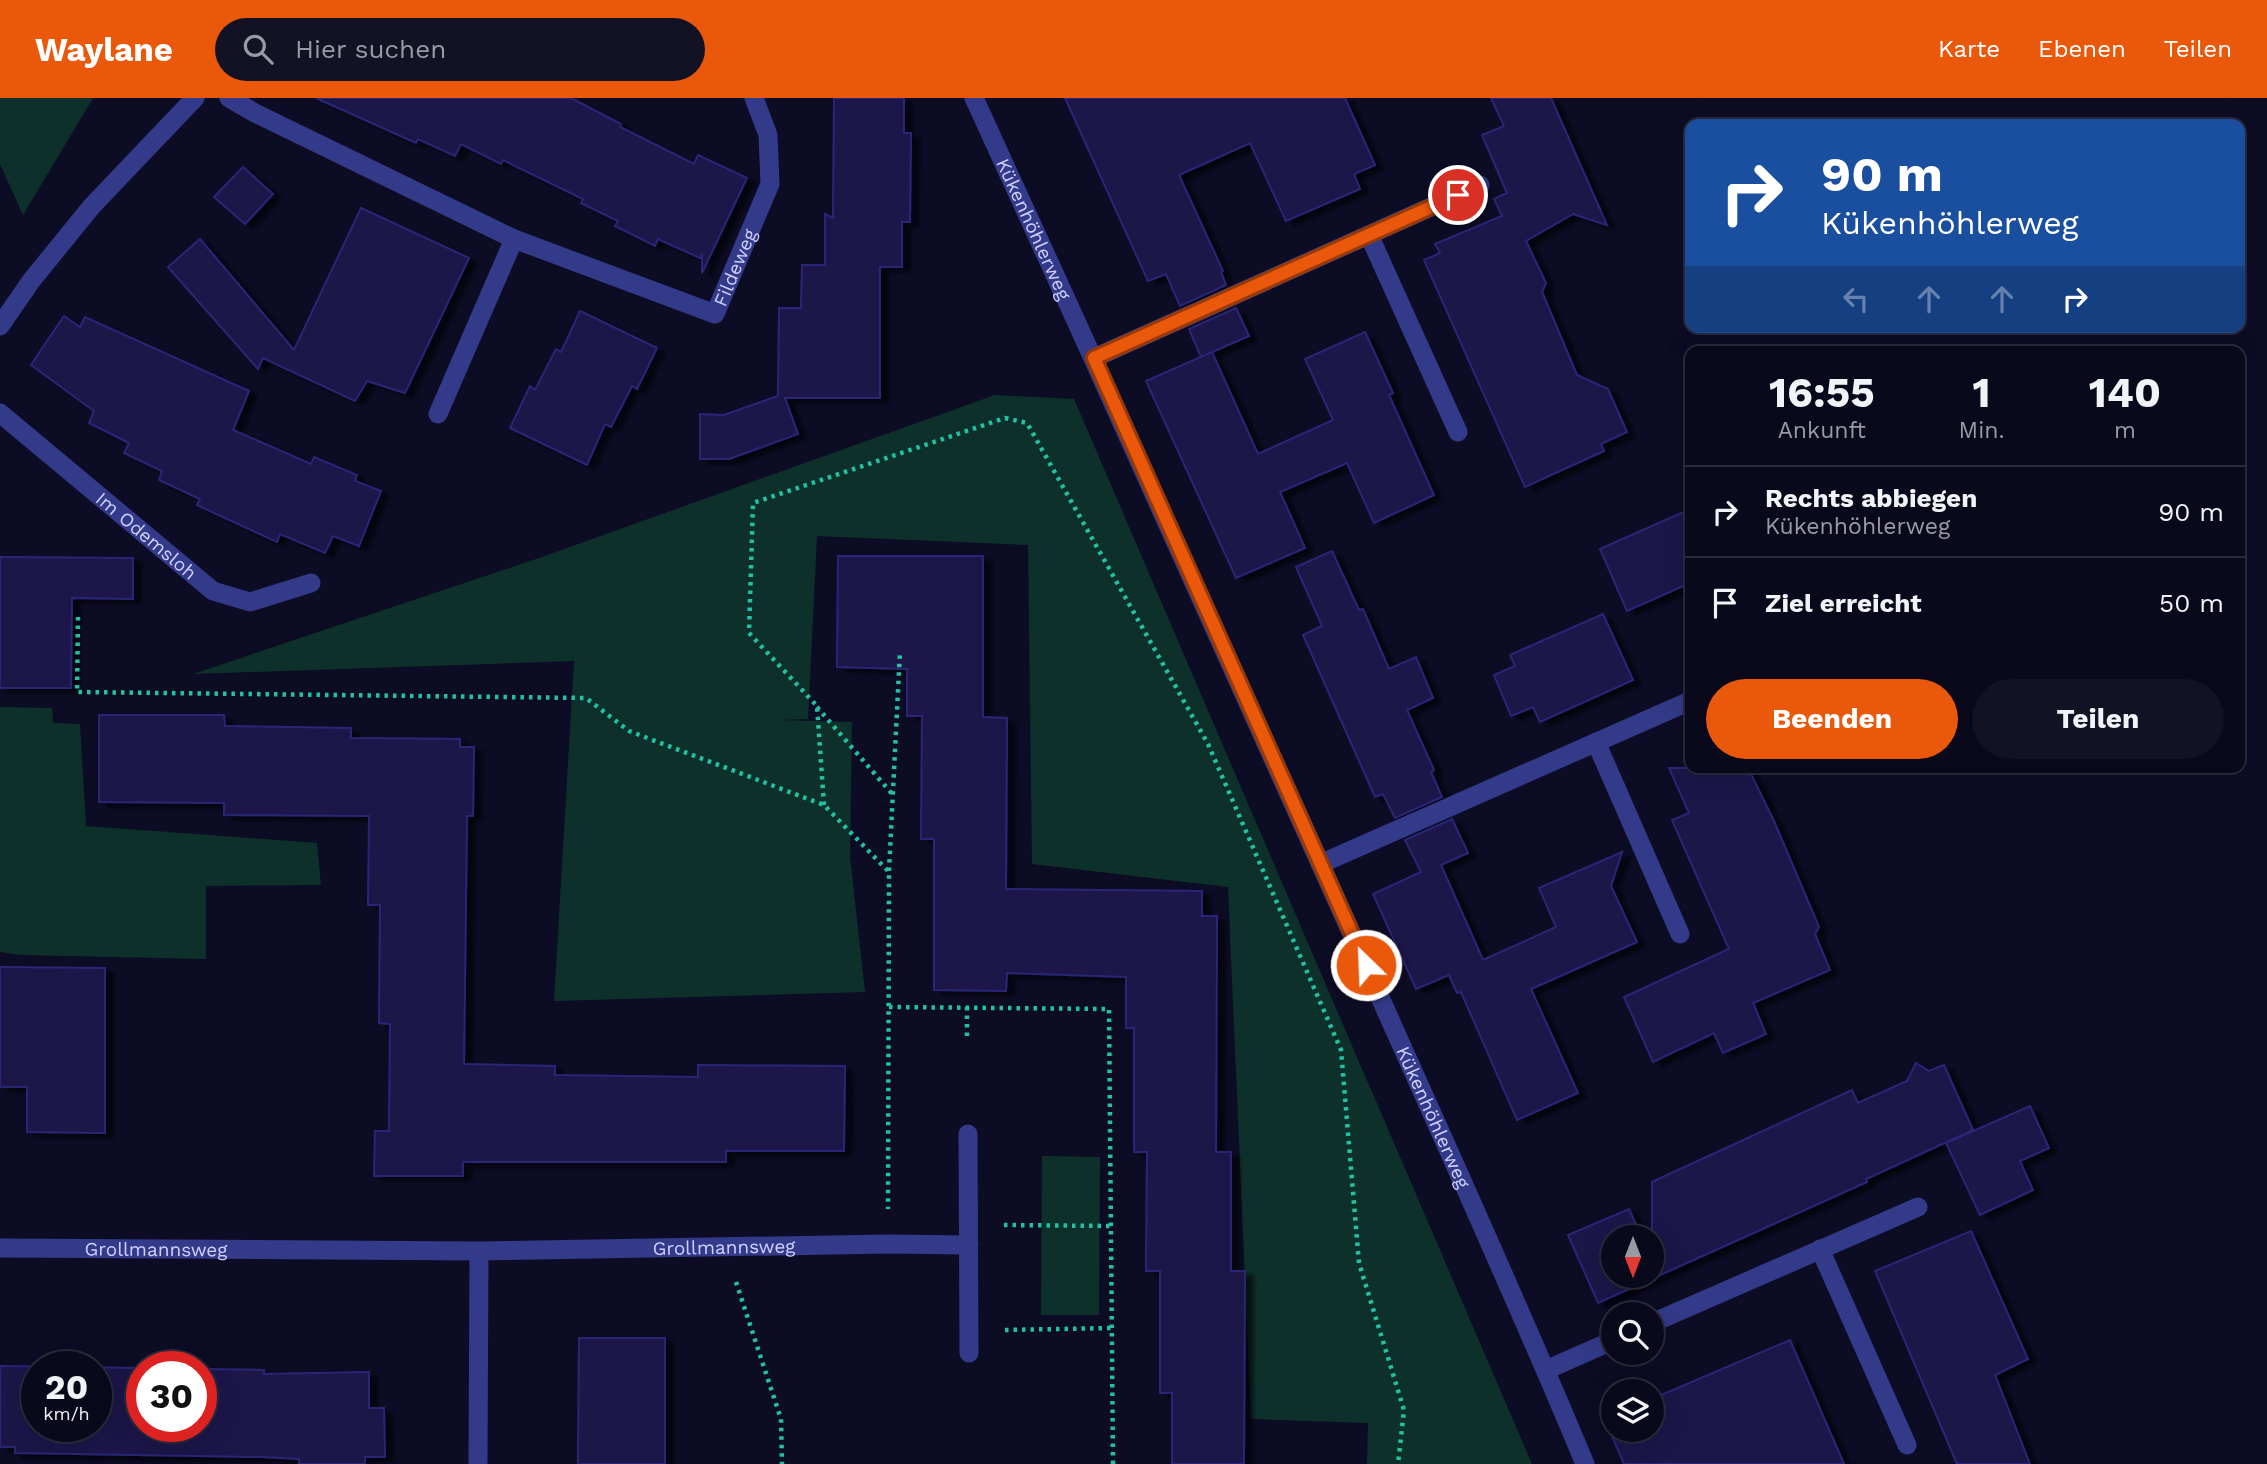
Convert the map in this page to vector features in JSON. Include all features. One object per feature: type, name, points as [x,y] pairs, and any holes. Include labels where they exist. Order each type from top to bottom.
[{"type":"street","points":[[0,326],[31,281],[92,206],[195,98]]},
{"type":"street","name":"Fildeweg","points":[[229,98],[514,239],[715,314],[771,184],[768,135],[754,98]]},
{"type":"street","name":"Kükenhöhlerweg","points":[[974,98],[1094,358],[1546,1370],[1585,1464]]},
{"type":"street","points":[[1094,358],[1480,185]]},
{"type":"street","points":[[1369,235],[1458,432]]},
{"type":"street","points":[[438,414],[514,239]]},
{"type":"street","name":"Im Odemsloh","points":[[0,414],[213,592],[250,602],[311,583]]},
{"type":"street","points":[[1320,864],[1685,703]]},
{"type":"street","points":[[1596,742],[1681,934]]},
{"type":"street","points":[[968,1134],[970,1353]]},
{"type":"street","points":[[1664,1318],[1918,1207]]},
{"type":"street","name":"Grollmannsweg","points":[[0,1248],[479,1251],[969,1245]]},
{"type":"street","points":[[1820,1249],[1907,1446]]},
{"type":"street","points":[[478,1464],[479,1251]]},
{"type":"street","points":[[1546,1370],[1601,1346]]},
{"type":"path","points":[[893,795],[817,706],[749,633],[752,503],[1005,418],[1027,423],[1208,744],[1341,1050],[1359,1262],[1404,1410],[1398,1464]]},
{"type":"path","points":[[78,617],[77,692],[586,698],[629,731],[824,805],[889,872]]},
{"type":"path","points":[[888,1244],[889,872],[900,651]]},
{"type":"path","points":[[817,706],[824,805]]},
{"type":"path","points":[[889,1007],[1109,1009],[1113,1464]]},
{"type":"path","points":[[967,1007],[967,1040]]},
{"type":"path","points":[[968,1225],[1111,1226]]},
{"type":"path","points":[[725,1248],[781,1419],[782,1464]]},
{"type":"path","points":[[1002,1330],[1112,1328]]},
{"type":"green space","points":[[0,98],[93,98],[23,215],[0,164]]},
{"type":"green space","points":[[995,395],[1074,399],[1532,1464],[1367,1464],[1368,1423],[1251,1419],[1228,887],[1032,864],[1028,545],[817,536],[808,719],[779,720],[852,722],[850,856],[865,992],[554,1001],[574,661],[193,674],[539,558]]},
{"type":"green space","points":[[0,707],[52,708],[53,723],[80,724],[86,826],[317,843],[321,885],[206,886],[206,959],[20,955],[0,952]]},
{"type":"green space","points":[[1042,1156],[1100,1157],[1099,1315],[1041,1315]]},
{"type":"building","points":[[316,98],[571,98],[621,124],[620,127],[694,164],[698,155],[747,178],[702,273],[702,255],[700,258],[658,239],[655,246],[615,226],[618,221],[581,203],[583,199],[503,160],[501,164],[461,144],[455,156],[418,139],[416,143]]},
{"type":"building","points":[[834,98],[904,98],[904,133],[911,133],[910,222],[902,222],[902,267],[880,267],[880,398],[785,398],[798,434],[729,459],[700,459],[700,414],[724,415],[778,396],[779,308],[801,308],[802,265],[825,265],[825,214],[833,218]]},
{"type":"building","points":[[1065,98],[1345,98],[1375,165],[1354,174],[1360,189],[1286,221],[1250,143],[1179,175],[1223,271],[1221,272],[1226,285],[1180,306],[1166,274],[1148,281]]},
{"type":"building","points":[[1491,98],[1551,98],[1607,225],[1573,214],[1526,241],[1546,283],[1542,292],[1577,375],[1608,389],[1627,432],[1601,444],[1604,451],[1525,487],[1424,260],[1440,253],[1435,244],[1502,216],[1494,199],[1507,193],[1482,135],[1504,126]]},
{"type":"building","points":[[243,167],[273,194],[245,224],[214,197]]},
{"type":"building","points":[[361,208],[469,258],[405,393],[367,381],[355,401],[263,358],[258,369],[168,267],[200,239],[294,350]]},
{"type":"building","points":[[1236,308],[1249,336],[1201,357],[1189,329]]},
{"type":"building","points":[[580,311],[657,348],[637,389],[632,386],[611,427],[605,424],[587,465],[510,428],[530,386],[535,390],[556,349],[561,352]]},
{"type":"building","points":[[64,316],[80,327],[85,317],[249,391],[233,430],[311,464],[314,457],[357,475],[355,481],[381,491],[359,546],[333,536],[325,553],[280,534],[277,542],[197,505],[200,499],[159,480],[162,471],[124,453],[129,443],[89,423],[94,411],[31,365]]},
{"type":"building","points":[[1365,332],[1393,393],[1389,395],[1434,495],[1374,523],[1347,463],[1280,492],[1305,548],[1236,578],[1146,381],[1212,352],[1258,454],[1333,420],[1305,359]]},
{"type":"building","points":[[1685,511],[1685,585],[1627,611],[1600,549]]},
{"type":"building","points":[[1332,551],[1359,610],[1363,609],[1389,669],[1416,657],[1433,698],[1407,710],[1434,770],[1431,772],[1442,797],[1395,818],[1383,794],[1375,797],[1303,635],[1322,626],[1296,567]]},
{"type":"building","points":[[838,556],[983,556],[983,717],[1007,718],[1006,889],[1202,891],[1202,916],[1217,916],[1216,1152],[1231,1152],[1231,1271],[1245,1271],[1244,1464],[1172,1464],[1172,1393],[1160,1393],[1160,1271],[1146,1271],[1147,1152],[1134,1152],[1134,1028],[1126,1028],[1126,977],[1007,973],[1006,991],[934,990],[934,839],[921,839],[922,716],[907,716],[907,669],[837,667]]},
{"type":"building","points":[[0,557],[133,558],[133,599],[72,598],[71,688],[0,688]]},
{"type":"building","points":[[1603,614],[1633,680],[1540,722],[1533,707],[1511,716],[1494,675],[1515,666],[1510,655]]},
{"type":"building","points":[[99,715],[224,715],[225,726],[351,728],[351,738],[460,739],[460,747],[474,747],[473,816],[467,816],[464,1064],[555,1066],[555,1075],[698,1077],[698,1065],[845,1066],[844,1151],[726,1151],[726,1162],[463,1162],[463,1176],[374,1176],[375,1131],[389,1131],[390,1024],[379,1023],[380,905],[368,905],[369,816],[224,815],[224,803],[99,802]]},
{"type":"building","points":[[1669,768],[1685,768],[1685,773],[1750,773],[1819,927],[1815,934],[1830,970],[1753,1003],[1766,1034],[1723,1053],[1714,1033],[1653,1062],[1624,997],[1729,949],[1672,820],[1689,813]]},
{"type":"building","points":[[1452,819],[1468,853],[1441,865],[1483,960],[1556,927],[1539,888],[1622,852],[1611,886],[1637,942],[1531,989],[1578,1093],[1517,1120],[1461,992],[1457,993],[1449,975],[1416,989],[1373,894],[1421,872],[1405,840]]},
{"type":"building","points":[[0,967],[105,968],[105,1133],[27,1132],[27,1087],[0,1087]]},
{"type":"building","points":[[1916,1063],[1929,1071],[1944,1065],[1973,1130],[1866,1179],[1867,1182],[1664,1273],[1664,1225],[1652,1225],[1652,1182],[1852,1090],[1858,1103],[1907,1081]]},
{"type":"building","points":[[2030,1106],[2049,1148],[2020,1161],[2033,1190],[1980,1215],[1946,1143]]},
{"type":"building","points":[[1629,1209],[1636,1225],[1601,1225],[1601,1288],[1631,1288],[1598,1303],[1568,1235]]},
{"type":"building","points":[[1971,1231],[2028,1359],[1995,1375],[2030,1464],[1957,1464],[1875,1271]]},
{"type":"building","points":[[579,1338],[665,1338],[665,1464],[578,1464]]},
{"type":"building","points":[[1790,1340],[1844,1464],[1624,1464],[1614,1442],[1664,1442],[1664,1394]]},
{"type":"building","points":[[0,1366],[21,1366],[21,1442],[112,1442],[112,1367],[126,1368],[126,1442],[217,1442],[217,1369],[264,1370],[264,1374],[369,1372],[369,1408],[384,1408],[385,1457],[365,1457],[365,1464],[299,1464],[299,1459],[262,1457],[15,1453],[15,1447],[0,1447]]},
{"type":"route","points":[[1366,965],[1094,358],[1458,195]]}]
